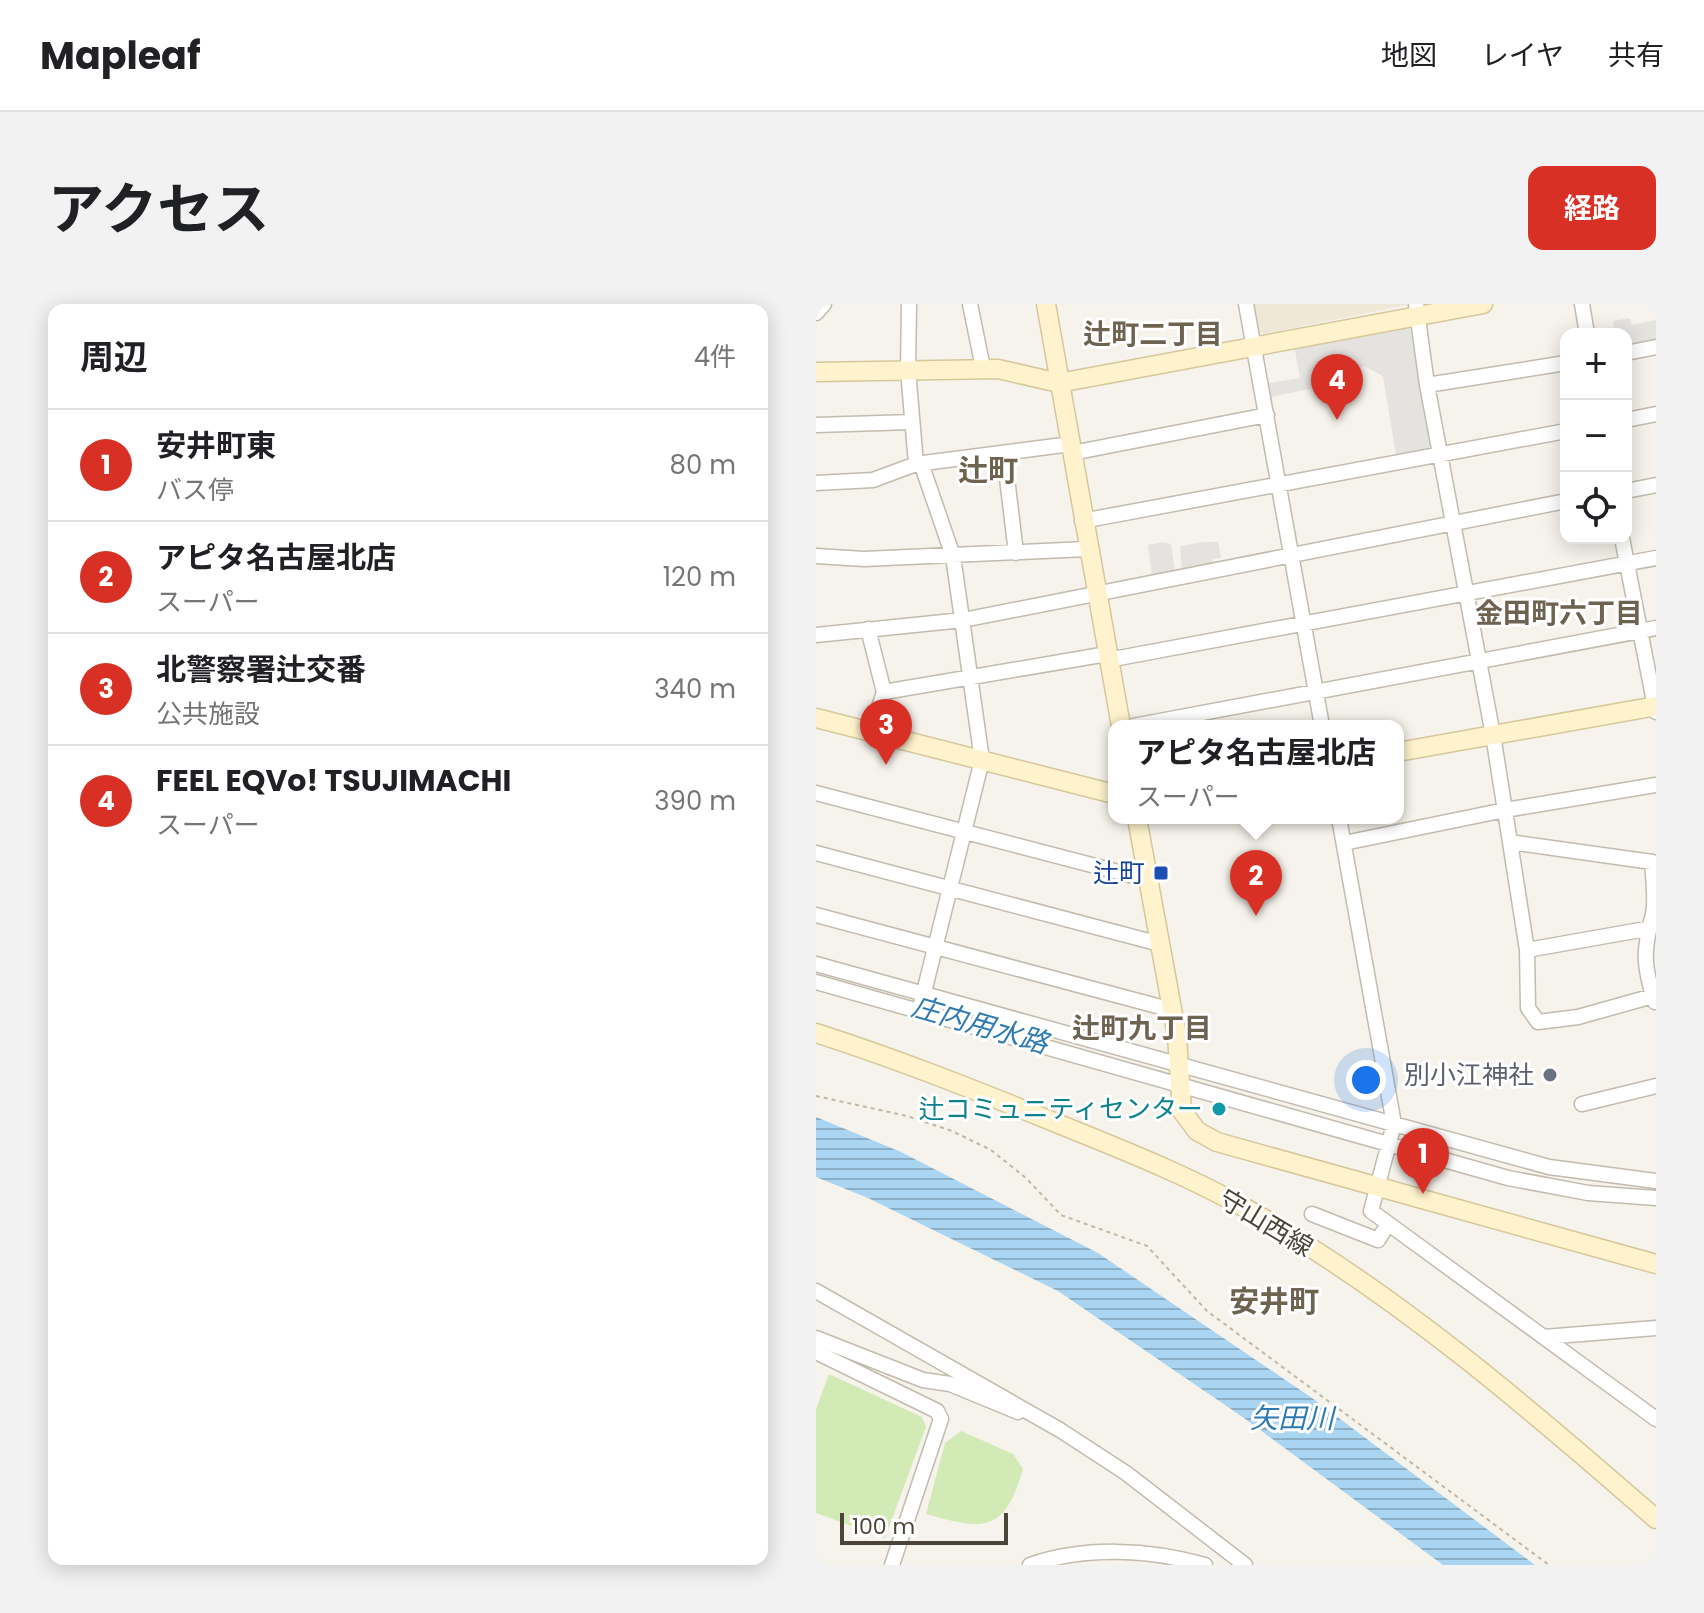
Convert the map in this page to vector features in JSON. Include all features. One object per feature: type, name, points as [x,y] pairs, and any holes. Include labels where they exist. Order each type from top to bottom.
[{"type":"street","points":[[816,313],[824,304]]},
{"type":"street","points":[[909,304],[908,370],[912,422],[919,463],[953,556],[982,760],[918,1011]]},
{"type":"street","points":[[970,304],[983,368]]},
{"type":"street","points":[[1046,304],[1082,521],[1098,592],[1120,720]]},
{"type":"street","points":[[1246,304],[1306,624],[1321,720]]},
{"type":"street","points":[[816,372],[983,368],[1059,383],[1254,347],[1417,310],[1483,304]]},
{"type":"street","points":[[1582,304],[1586,328]]},
{"type":"street","points":[[1417,310],[1427,385],[1505,810],[1510,842],[1527,950],[1528,1008],[1538,1022],[1654,1001],[1644,959],[1646,929],[1655,912],[1654,862],[1510,842]]},
{"type":"street","points":[[1632,352],[1656,347]]},
{"type":"street","points":[[1427,385],[1560,364]]},
{"type":"street","points":[[1632,419],[1656,414]]},
{"type":"street","points":[[816,483],[873,480],[919,463],[1072,449],[1267,415]]},
{"type":"street","points":[[816,425],[912,422]]},
{"type":"street","points":[[1082,521],[1560,432]]},
{"type":"street","points":[[1004,453],[1016,553]]},
{"type":"street","points":[[1632,490],[1656,485]]},
{"type":"street","points":[[816,635],[963,620],[1560,502]]},
{"type":"street","points":[[1404,751],[1655,708],[1623,544]]},
{"type":"street","points":[[816,556],[864,559],[1087,549]]},
{"type":"street","points":[[884,692],[1306,624],[1466,591],[1656,558]]},
{"type":"street","points":[[1164,720],[1656,628]]},
{"type":"street","points":[[868,629],[884,692],[871,732]]},
{"type":"street","points":[[816,718],[1108,792]]},
{"type":"street","points":[[1344,843],[1505,810],[1656,785]]},
{"type":"street","points":[[816,793],[1149,880]]},
{"type":"street","points":[[1138,824],[1172,1010],[1180,1065],[1182,1111],[1188,1122],[1217,1142],[1656,1264]]},
{"type":"street","points":[[1340,824],[1394,1124],[1371,1211],[1544,1337],[1649,1408],[1656,1419]]},
{"type":"street","points":[[816,853],[1160,944]]},
{"type":"street","points":[[816,915],[1172,1010]]},
{"type":"street","points":[[1527,950],[1646,929]]},
{"type":"street","points":[[816,964],[1549,1167],[1656,1181]]},
{"type":"street","points":[[816,982],[1508,1178],[1588,1193],[1656,1198]]},
{"type":"street","points":[[1050,1049],[1055,1031]]},
{"type":"street","name":"守山西線","points":[[816,1033],[896,1059],[1141,1157],[1249,1210],[1437,1337],[1564,1438],[1656,1519]]},
{"type":"street","points":[[1582,1104],[1656,1086]]},
{"type":"street","points":[[1312,1214],[1378,1240],[1388,1224]]},
{"type":"street","points":[[816,1291],[1038,1416],[1126,1473],[1229,1560],[1245,1565]]},
{"type":"street","points":[[1544,1337],[1656,1328]]},
{"type":"street","points":[[816,1338],[923,1380],[950,1384],[1021,1414],[1038,1416]]},
{"type":"street","points":[[816,1352],[937,1411],[941,1419],[892,1565]]},
{"type":"street","points":[[1030,1565],[1065,1556],[1134,1553],[1205,1565]]},
{"type":"path","points":[[816,1096],[907,1116],[952,1131],[991,1150],[1026,1178],[1061,1215],[1084,1227],[1129,1238],[1147,1246],[1207,1311],[1549,1565]]},
{"type":"shaded area","points":[[1252,304],[1407,305],[1263,334],[1257,330]]},
{"type":"shaded area","points":[[1630,318],[1632,325],[1656,320],[1656,340],[1632,344],[1632,328],[1614,328],[1613,321]]},
{"type":"shaded area","points":[[1410,325],[1431,448],[1396,455],[1383,376],[1364,366],[1338,383],[1271,397],[1268,383],[1300,378],[1294,345]]},
{"type":"shaded area","points":[[1218,542],[1221,558],[1212,559],[1213,566],[1182,571],[1180,546]]},
{"type":"shaded area","points":[[1171,544],[1175,572],[1152,576],[1148,545]]},
{"type":"green space","points":[[829,1374],[922,1417],[926,1427],[885,1538],[816,1513],[816,1409]]},
{"type":"green space","points":[[961,1431],[1013,1454],[1023,1469],[1008,1506],[989,1522],[963,1523],[926,1514],[945,1443]]},
{"type":"water","name":"矢田川","points":[[816,1117],[901,1152],[1098,1253],[1312,1398],[1535,1565],[1443,1565],[1244,1418],[1058,1291],[868,1198],[816,1177]]},
{"type":"place","name":"FEEL EQVo! TSUJIMACHI","points":[[1337,420]]},
{"type":"place","name":"北警察署辻交番","points":[[886,765]]},
{"type":"place","name":"辻町","points":[[1161,873]]},
{"type":"place","name":"アピタ名古屋北店","points":[[1256,916]]},
{"type":"place","name":"別小江神社","points":[[1550,1075]]},
{"type":"place","name":"辻コミュニティセンター","points":[[1219,1109]]},
{"type":"place","name":"安井町東","points":[[1423,1194]]},
{"type":"district","name":"辻町二丁目","points":[[1153,334]]},
{"type":"district","name":"辻町","points":[[988,470]]},
{"type":"district","name":"金田町六丁目","points":[[1559,613]]},
{"type":"district","name":"辻町九丁目","points":[[1142,1028]]},
{"type":"district","name":"安井町","points":[[1274,1301]]},
{"type":"water label","name":"庄内用水路","points":[[980,1025]]}]
